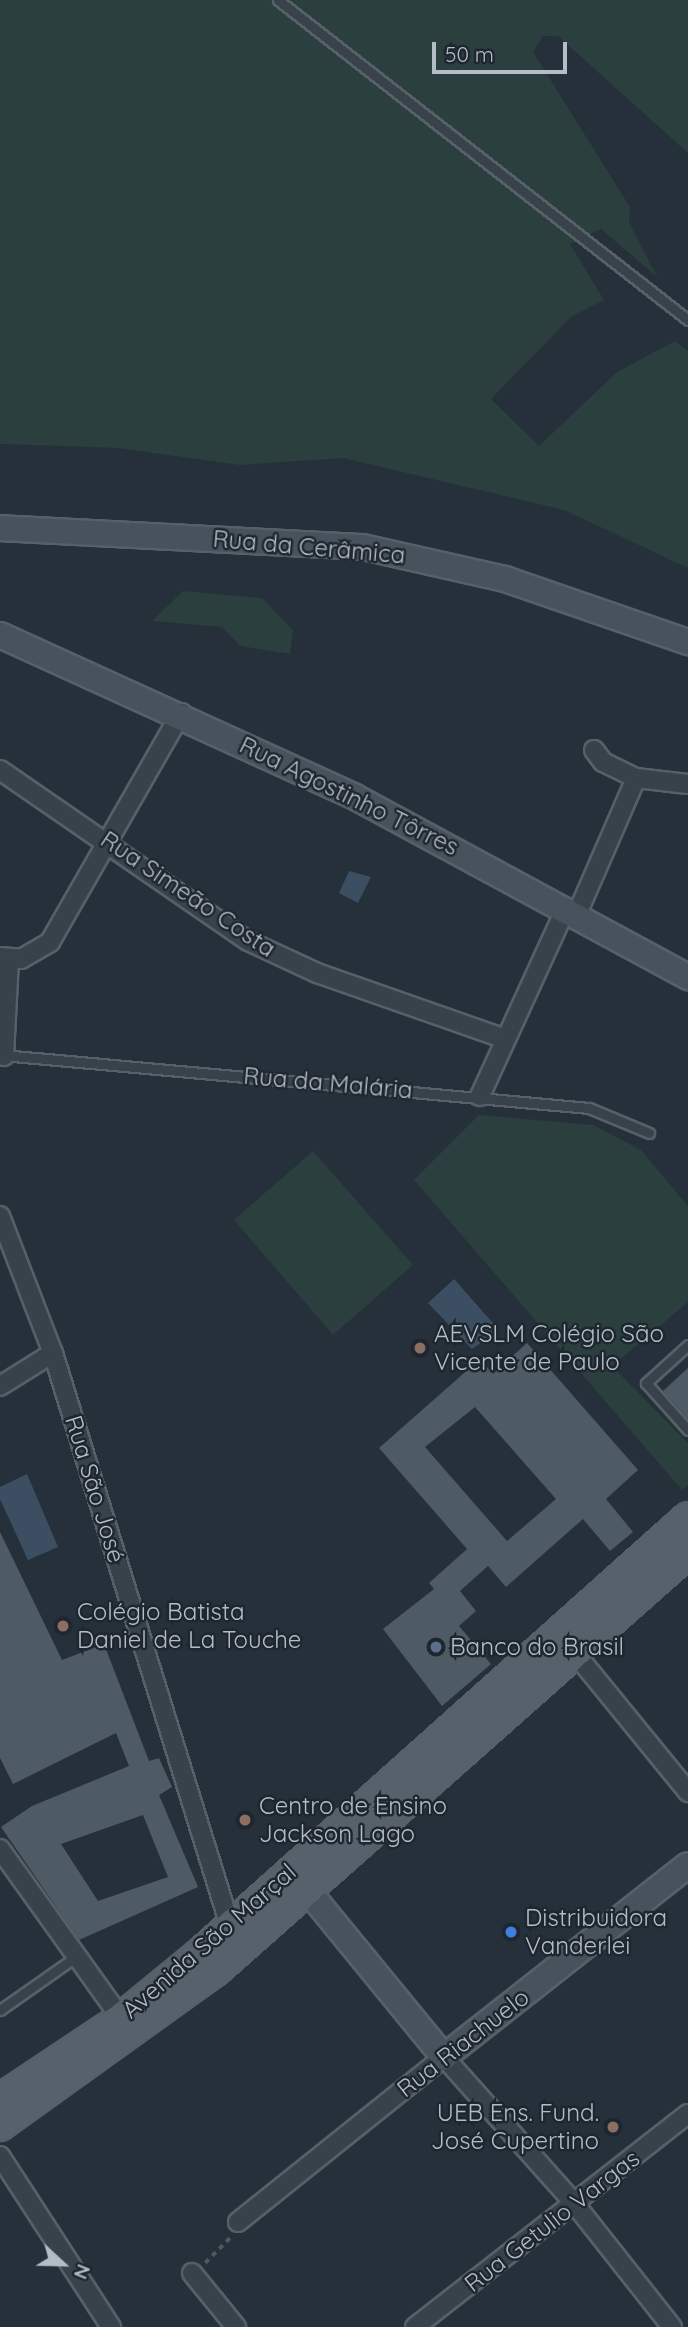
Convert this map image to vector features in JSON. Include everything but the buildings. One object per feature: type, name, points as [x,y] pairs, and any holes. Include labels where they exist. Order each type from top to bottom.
[{"type":"main road","name":"Avenida São Marçal","points":[[0,2099],[121,2018],[230,1926],[688,1517]]},
{"type":"main road","name":"Avenida São Marçal","points":[[0,2126],[128,2040],[308,1891],[688,1553]]},
{"type":"street","name":"Rua da Cerâmica","points":[[0,528],[363,547],[505,579],[688,642]]},
{"type":"street","name":"Rua Agostinho Tôrres","points":[[0,635],[181,713],[571,911],[688,977]]},
{"type":"street","points":[[2,1055],[4,958],[31,956],[50,942],[181,713]]},
{"type":"street","points":[[594,750],[603,762],[636,778],[688,784]]},
{"type":"street","name":"Rua Simeão Costa","points":[[0,770],[110,841],[279,957],[505,1040]]},
{"type":"street","points":[[480,1096],[505,1040],[636,778]]},
{"type":"street","name":"Rua São José","points":[[1,1220],[52,1353],[230,1926]]},
{"type":"street","points":[[0,1386],[52,1353]]},
{"type":"street","points":[[574,1652],[688,1792]]},
{"type":"street","points":[[0,1849],[74,1958],[121,2018]]},
{"type":"street","name":"Rua Riachuelo","points":[[239,2222],[688,1865]]},
{"type":"street","points":[[308,1891],[444,2057],[574,2203],[672,2327]]},
{"type":"street","name":"Rua Getulio Vargas","points":[[415,2327],[688,2114]]},
{"type":"street","points":[[0,2156],[111,2327]]},
{"type":"street","points":[[192,2273],[236,2327]]},
{"type":"lane","points":[[278,0],[688,320]]},
{"type":"lane","name":"Rua da Malária","points":[[2,1055],[480,1096],[606,1110],[649,1133]]},
{"type":"lane","points":[[688,1345],[646,1383],[688,1430]]},
{"type":"lane","points":[[0,2010],[74,1958]]},
{"type":"path","points":[[192,2273],[231,2242],[239,2222]]},
{"type":"green space","points":[[0,0],[688,0],[688,153],[558,36],[543,36],[533,52],[630,207],[629,223],[658,278],[601,229],[570,244],[604,300],[572,316],[491,399],[539,446],[617,372],[675,341],[688,351],[688,568],[564,510],[343,458],[240,465],[118,448],[0,444]]},
{"type":"green space","points":[[183,591],[262,598],[293,630],[290,654],[240,646],[222,627],[152,621]]},
{"type":"green space","points":[[479,1115],[593,1125],[641,1150],[688,1206],[688,1302],[612,1366],[688,1443],[688,1486],[682,1490],[414,1180]]},
{"type":"green space","points":[[313,1151],[413,1265],[333,1335],[234,1220]]},
{"type":"water","points":[[349,871],[371,877],[358,903],[339,893]]},
{"type":"water","points":[[454,1279],[499,1330],[472,1349],[428,1303]]},
{"type":"water","points":[[27,1474],[58,1547],[28,1560],[0,1499],[0,1487]]},
{"type":"place","name":"AEVSLM Colégio São Vicente de Paulo","points":[[420,1348]]},
{"type":"place","name":"Colégio Batista Daniel de La Touche","points":[[63,1626]]},
{"type":"place","name":"Banco do Brasil","points":[[436,1647]]},
{"type":"place","name":"Centro de Ensino Jackson Lago","points":[[245,1820]]},
{"type":"place","name":"Distribuidora Vanderlei","points":[[511,1932]]},
{"type":"place","name":"UEB Ens. Fund. José Cupertino","points":[[613,2127]]}]
